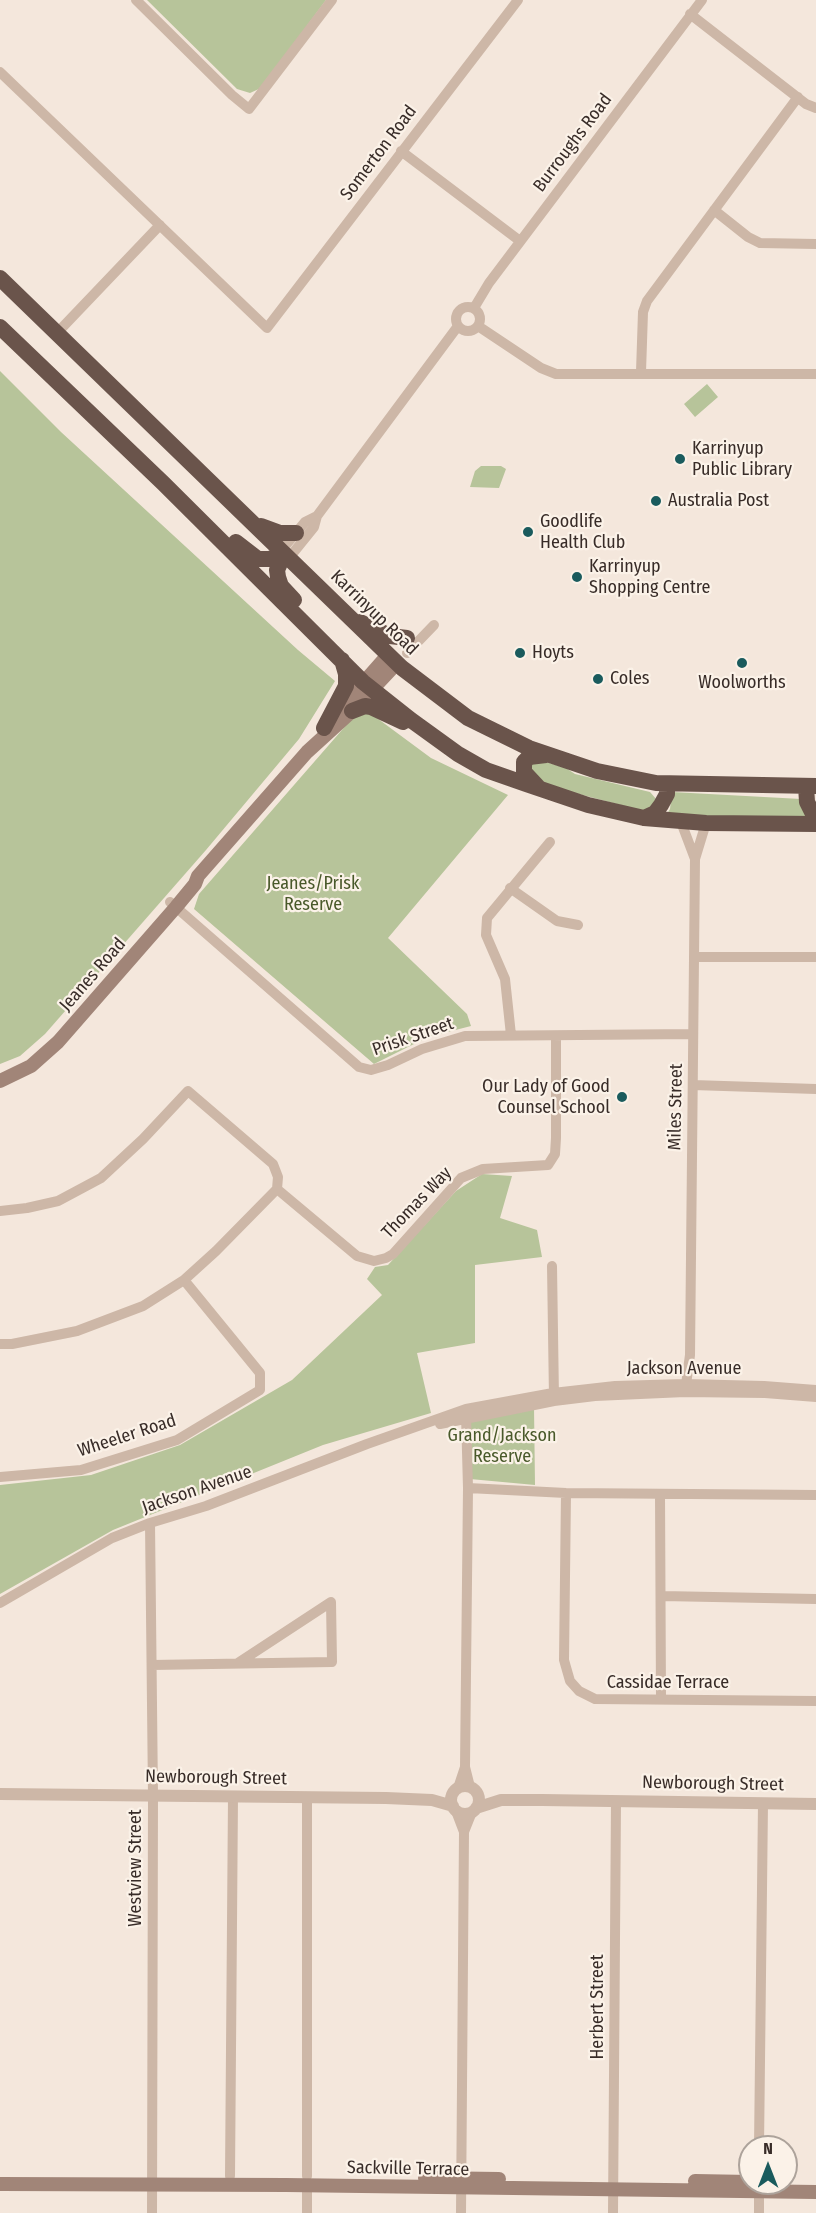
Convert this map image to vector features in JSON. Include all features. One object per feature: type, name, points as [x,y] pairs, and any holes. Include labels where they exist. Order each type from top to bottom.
[{"type":"highway","name":"Karrinyup Road","points":[[0,278],[351,618],[400,652],[477,723],[512,741],[597,771],[656,783],[811,786]]},
{"type":"highway","points":[[0,327],[163,483],[368,686],[458,754],[486,770],[538,788],[588,805],[644,818],[706,823],[816,824]]},
{"type":"highway","points":[[163,483],[258,559],[269,559],[284,554]]},
{"type":"highway","points":[[257,526],[267,527],[280,533],[296,533]]},
{"type":"highway","points":[[284,554],[277,570],[281,586],[316,624],[323,642]]},
{"type":"highway","points":[[351,618],[390,636],[400,652]]},
{"type":"highway","points":[[324,728],[346,686],[346,674],[342,660]]},
{"type":"highway","points":[[351,711],[364,706],[371,707],[411,726],[437,746],[458,754]]},
{"type":"highway","points":[[538,788],[525,772],[524,762],[534,756],[554,756]]},
{"type":"highway","points":[[644,818],[655,813],[661,805],[667,794],[667,783]]},
{"type":"highway","points":[[811,786],[807,802],[816,816]]},
{"type":"main road","name":"Jeanes Road","points":[[307,752],[324,728],[400,652]]},
{"type":"main road","name":"Jeanes Road","points":[[0,1081],[30,1066],[58,1042],[173,905],[189,880],[198,876],[307,752],[351,711],[368,686]]},
{"type":"main road","name":"Jeanes Road","points":[[0,1072],[25,1061],[48,1041],[173,905]]},
{"type":"main road","name":"Sackville Terrace","points":[[0,2175],[152,2180],[738,2185]]},
{"type":"main road","name":"Sackville Terrace","points":[[0,2184],[230,2176],[307,2181]]},
{"type":"main road","points":[[798,2182],[816,2183]]},
{"type":"main road","name":"Sackville Terrace","points":[[798,2190],[816,2192]]},
{"type":"street","points":[[136,0],[249,109],[332,0]]},
{"type":"street","name":"Somerton Road","points":[[159,225],[267,328],[518,0]]},
{"type":"street","name":"Burroughs Road","points":[[474,308],[520,241],[702,0]]},
{"type":"street","points":[[690,14],[806,104],[816,108]]},
{"type":"street","points":[[0,72],[159,225],[57,333]]},
{"type":"street","points":[[641,372],[643,312],[647,301],[798,97]]},
{"type":"street","points":[[401,151],[520,241]]},
{"type":"street","points":[[714,210],[748,237],[760,243],[816,244]]},
{"type":"street","points":[[466,307],[474,308],[480,318],[478,326],[468,331],[458,326],[456,318],[459,310],[466,307]]},
{"type":"street","points":[[317,516],[305,522],[285,546],[284,554],[293,553],[314,527],[317,516],[458,326]]},
{"type":"street","points":[[478,326],[550,372],[564,374],[641,372],[816,374]]},
{"type":"street","points":[[400,652],[434,625]]},
{"type":"street","name":"Miles Street","points":[[681,822],[695,859]]},
{"type":"street","name":"Miles Street","points":[[690,1388],[695,859],[706,823]]},
{"type":"street","points":[[512,1035],[505,979],[486,934],[487,918],[550,842]]},
{"type":"street","points":[[510,888],[557,921],[578,925]]},
{"type":"street","name":"Prisk Street","points":[[173,905],[359,1067],[371,1070],[388,1065],[422,1049],[465,1036],[693,1034]]},
{"type":"street","points":[[694,957],[816,957]]},
{"type":"street","name":"Thomas Way","points":[[277,1189],[357,1256],[374,1262],[386,1258],[393,1254],[461,1178],[483,1169],[548,1165],[555,1154],[556,1138],[556,1036]]},
{"type":"street","points":[[693,1085],[816,1089]]},
{"type":"street","points":[[0,1211],[58,1201],[101,1178],[143,1139],[188,1091],[273,1164],[278,1177],[277,1189],[216,1251],[184,1280],[143,1306],[77,1331],[12,1344],[0,1344]]},
{"type":"street","points":[[552,1266],[554,1397]]},
{"type":"street","name":"Wheeler Road","points":[[0,1477],[81,1470],[177,1440],[260,1390],[260,1372],[184,1280]]},
{"type":"street","name":"Jackson Avenue","points":[[0,1603],[111,1538],[150,1522],[206,1506],[414,1428],[466,1414],[604,1386],[690,1388],[816,1397]]},
{"type":"street","name":"Jackson Avenue","points":[[690,1388],[764,1386],[816,1390]]},
{"type":"street","points":[[465,1790],[468,1488],[466,1414]]},
{"type":"street","points":[[468,1488],[567,1493],[816,1495]]},
{"type":"street","name":"Cassidae Terrace","points":[[567,1493],[564,1660],[570,1681],[579,1691],[595,1699],[816,1701]]},
{"type":"street","points":[[660,1494],[661,1699]]},
{"type":"street","name":"Westview Street","points":[[150,1522],[153,1795],[152,2213]]},
{"type":"street","points":[[662,1596],[816,1599]]},
{"type":"street","points":[[152,1665],[332,1662],[331,1602],[237,1663]]},
{"type":"street","points":[[461,2213],[464,1833],[451,1800],[465,1790]]},
{"type":"street","points":[[464,1833],[479,1800],[465,1790]]},
{"type":"street","name":"Newborough Street","points":[[0,1794],[432,1800],[465,1790],[501,1800],[816,1804]]},
{"type":"street","points":[[230,2176],[233,1796]]},
{"type":"street","points":[[307,1797],[307,2213]]},
{"type":"street","name":"Newborough Street","points":[[432,1800],[465,1814],[501,1800]]},
{"type":"street","name":"Herbert Street","points":[[613,2213],[616,1801]]},
{"type":"street","points":[[759,2135],[763,1803]]},
{"type":"street","points":[[757,2195],[759,2213]]},
{"type":"green space","points":[[147,0],[326,0],[261,88],[250,93],[237,89]]},
{"type":"green space","points":[[0,371],[61,432],[298,650],[335,681],[299,739],[206,850],[45,1034],[20,1056],[0,1064]]},
{"type":"green space","points":[[707,384],[718,397],[695,417],[684,404]]},
{"type":"green space","points":[[481,466],[501,466],[506,469],[499,488],[470,487],[475,471]]},
{"type":"green space","name":"Jeanes/Prisk Reserve","points":[[362,707],[431,758],[508,795],[388,938],[467,1014],[471,1026],[428,1037],[374,1064],[194,909],[199,894]]},
{"type":"green space","points":[[539,760],[566,768],[575,774],[650,792],[657,800],[647,812],[541,784],[530,772],[532,763]]},
{"type":"green space","points":[[672,792],[801,799],[809,819],[666,816],[670,809]]},
{"type":"green space","points":[[482,1174],[512,1176],[500,1218],[537,1230],[542,1257],[475,1265],[475,1343],[417,1353],[431,1413],[323,1445],[113,1530],[0,1594],[0,1485],[91,1475],[180,1445],[292,1380],[382,1295],[367,1279],[375,1267],[388,1265],[456,1191]]},
{"type":"green space","name":"Grand/Jackson Reserve","points":[[534,1407],[535,1485],[470,1479],[470,1420]]},
{"type":"place","name":"Karrinyup Public Library","points":[[680,459]]},
{"type":"place","name":"Australia Post","points":[[656,501]]},
{"type":"place","name":"Goodlife Health Club","points":[[528,532]]},
{"type":"place","name":"Karrinyup Shopping Centre","points":[[577,577]]},
{"type":"place","name":"Hoyts","points":[[520,653]]},
{"type":"place","name":"Woolworths","points":[[742,663]]},
{"type":"place","name":"Coles","points":[[598,679]]},
{"type":"place","name":"Our Lady of Good Counsel School","points":[[622,1097]]}]
